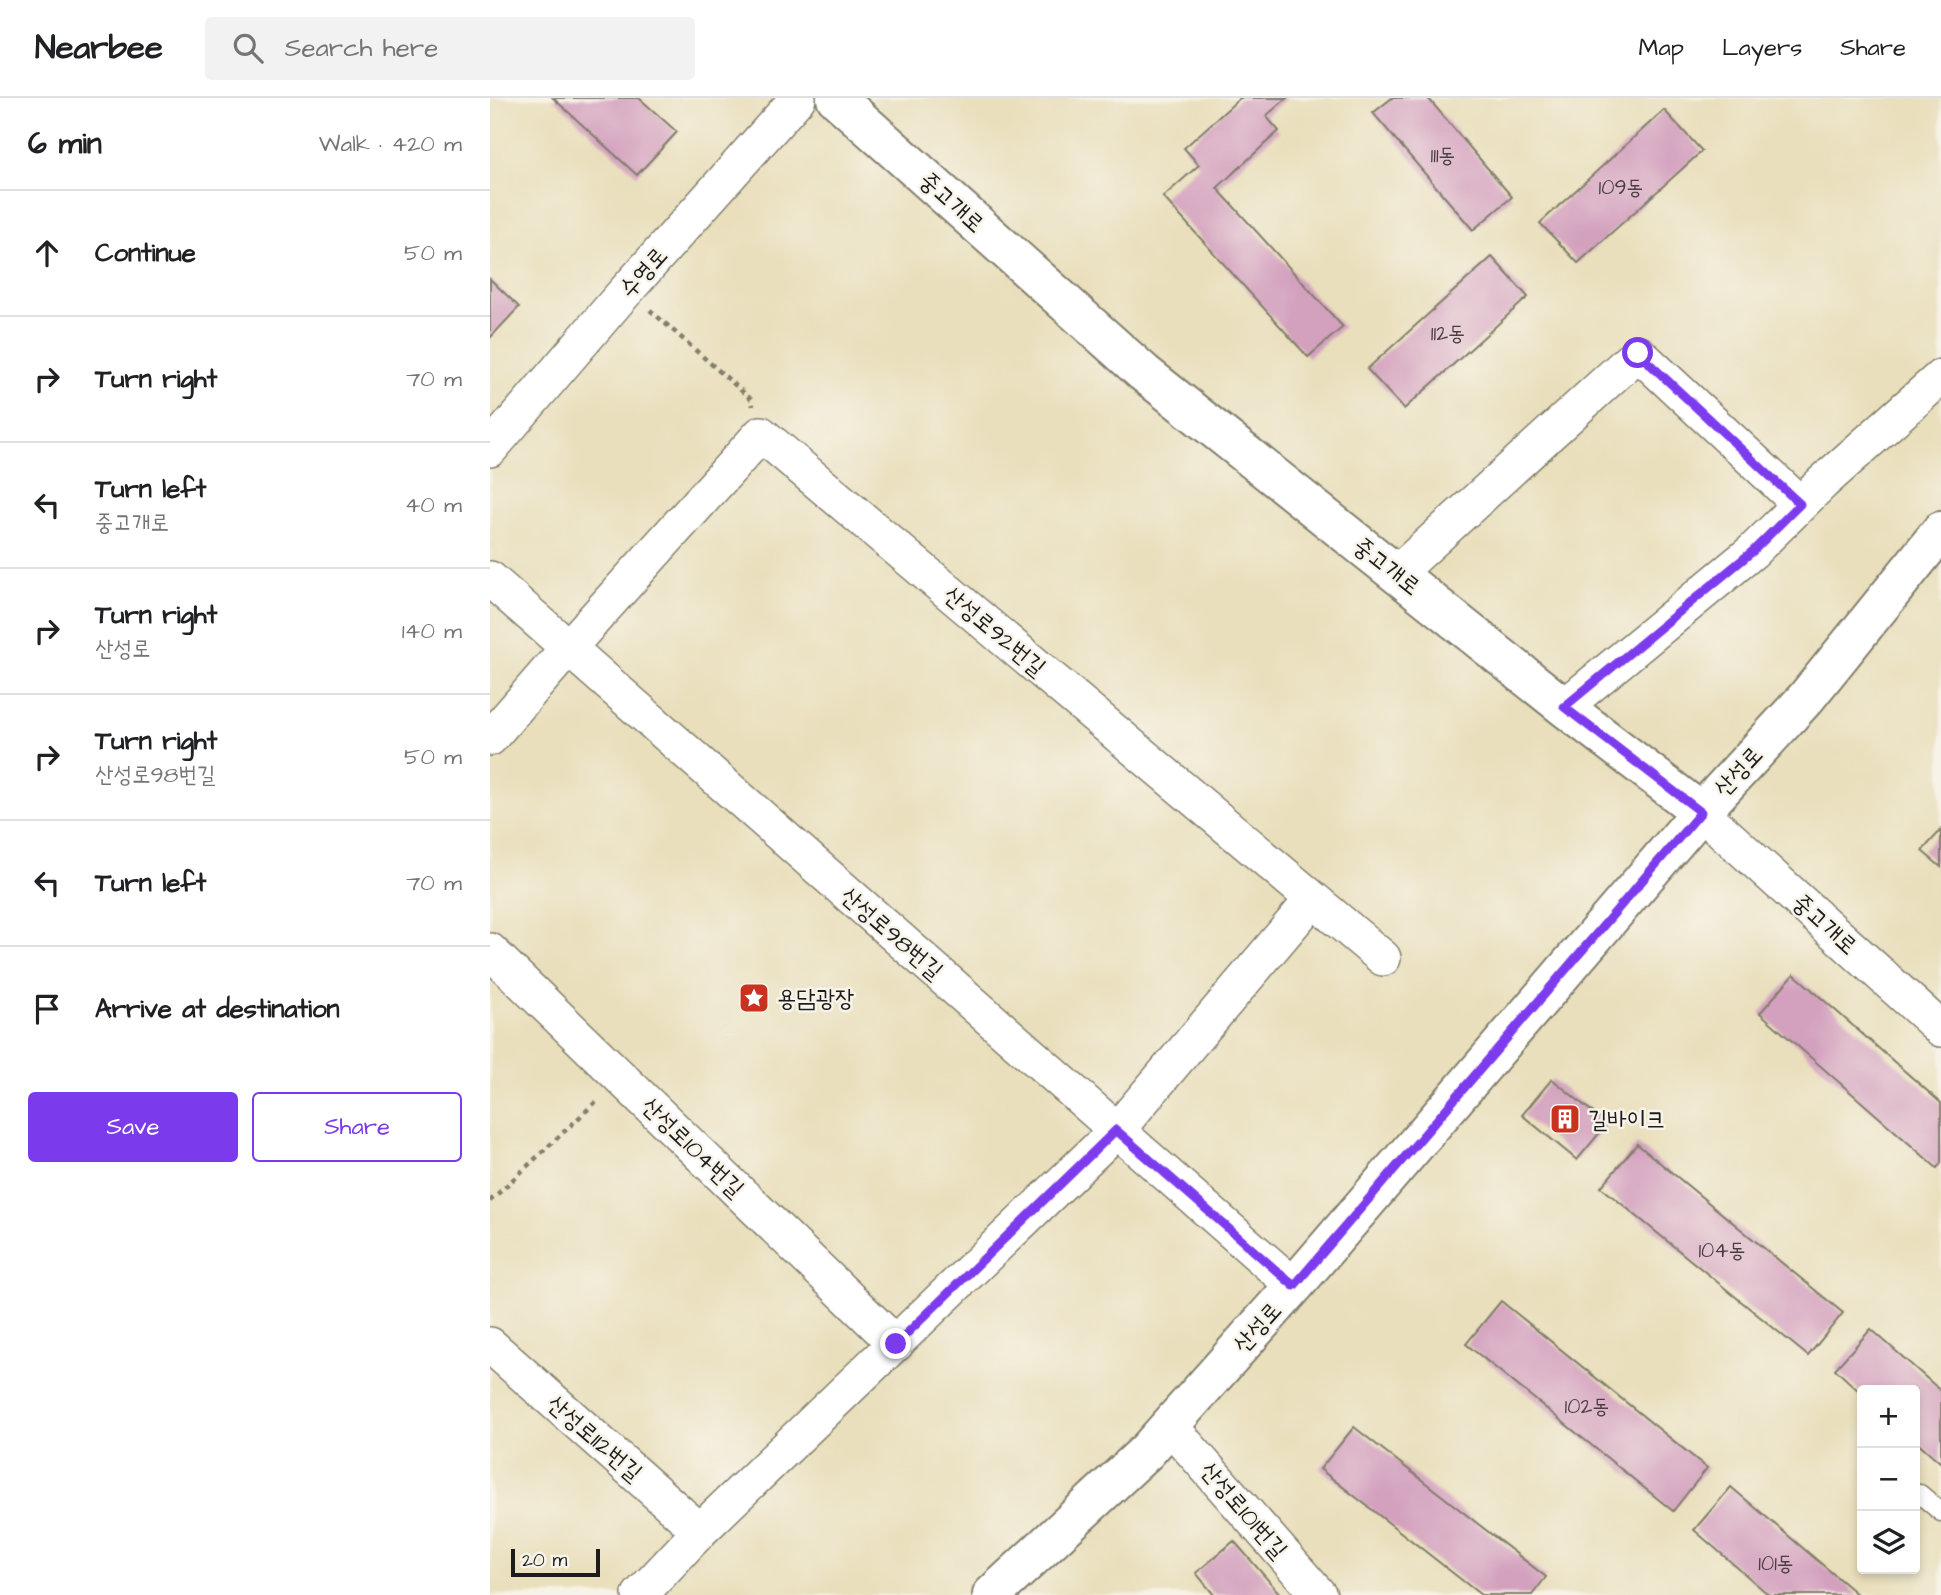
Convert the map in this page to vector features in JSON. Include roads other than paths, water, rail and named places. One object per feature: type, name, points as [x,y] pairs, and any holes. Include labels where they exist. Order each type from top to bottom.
[{"type":"street","name":"수영로","points":[[490,449],[626,290],[798,98]]},
{"type":"street","name":"중고개로","points":[[836,98],[1144,373],[1564,707],[1701,812],[1941,1029]]},
{"type":"street","points":[[1396,574],[1638,353],[1800,504]]},
{"type":"street","points":[[1564,707],[1753,551],[1800,504],[1941,377]]},
{"type":"street","name":"산성로92번길","points":[[568,648],[761,433],[1383,958]]},
{"type":"street","name":"산성로","points":[[992,1595],[1146,1452],[1170,1426],[1294,1286],[1701,812],[1806,698],[1941,531]]},
{"type":"street","name":"산성로98번길","points":[[490,579],[1294,1286]]},
{"type":"street","points":[[490,738],[568,648]]},
{"type":"street","points":[[640,1595],[700,1531],[1116,1130],[1314,899]]},
{"type":"street","name":"산성로104번길","points":[[490,951],[896,1344]]},
{"type":"street","name":"산성로112번길","points":[[490,1345],[700,1531]]},
{"type":"street","name":"산성로101번길","points":[[1170,1426],[1319,1595]]},
{"type":"lane","points":[[1920,1494],[1941,1512]]},
{"type":"place","name":"용담광장","points":[[754,998]]},
{"type":"place","name":"길바이크","points":[[1565,1119]]}]
